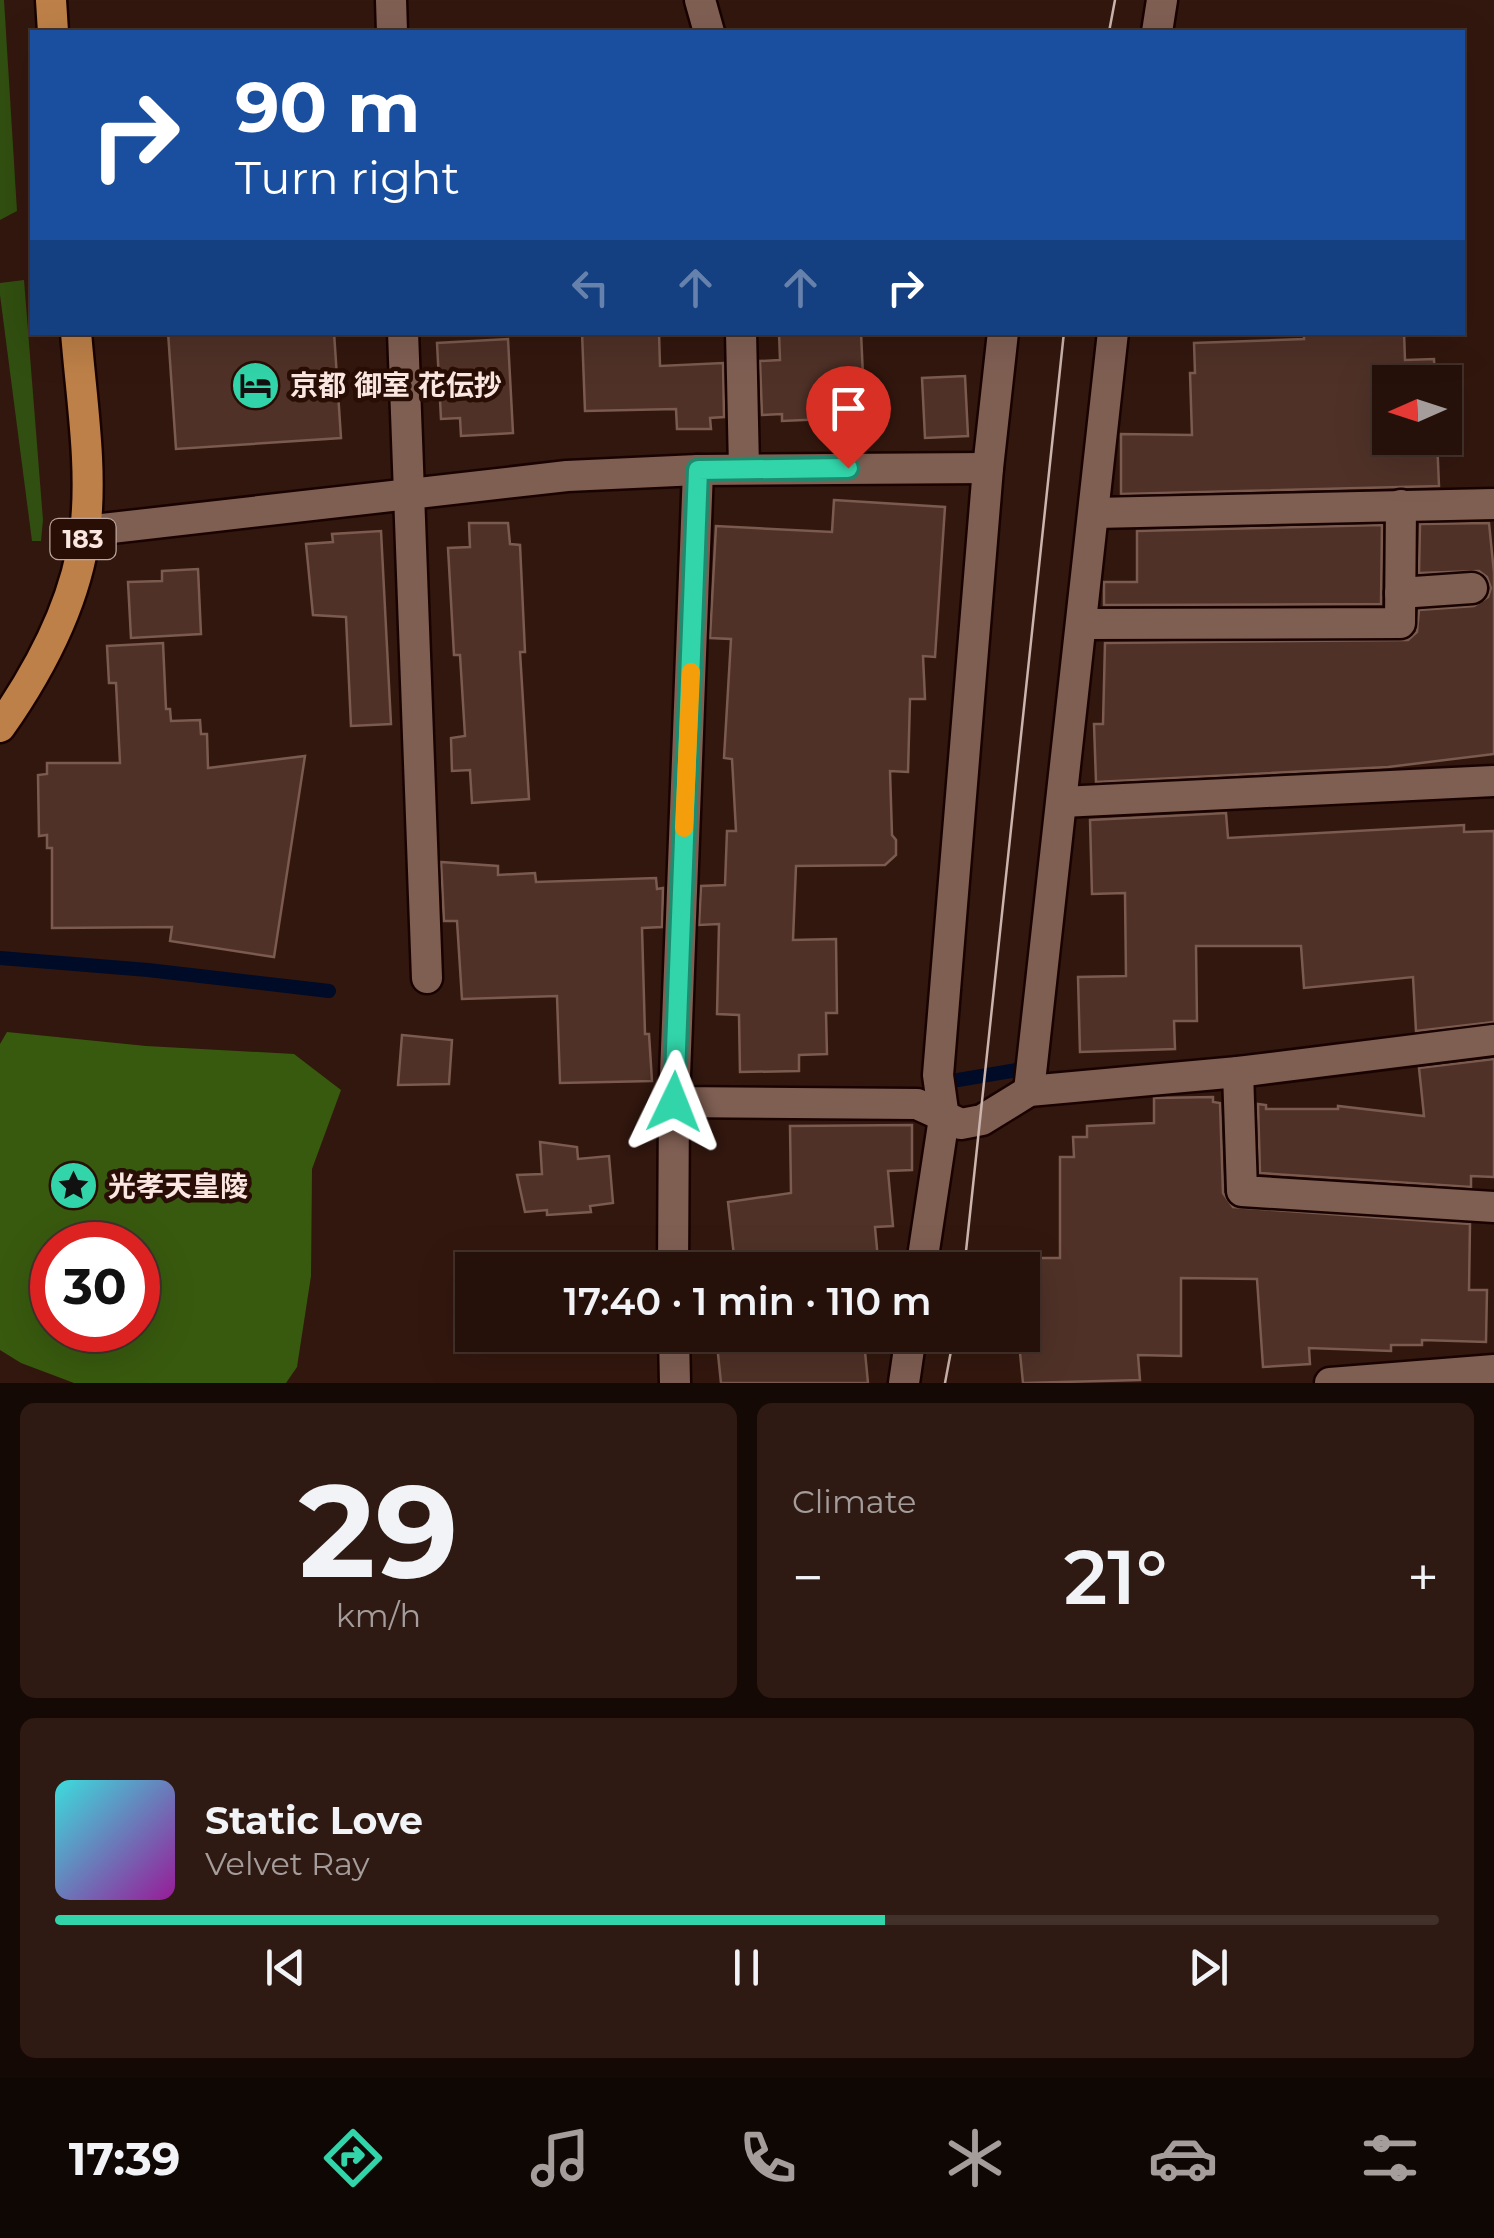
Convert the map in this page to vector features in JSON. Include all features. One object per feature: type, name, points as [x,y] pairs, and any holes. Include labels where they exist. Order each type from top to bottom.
[{"type":"main road","points":[[51,0],[53,30]]},
{"type":"main road","name":"183","points":[[0,728],[53,638],[73,584],[86,531],[86,464],[76,335]]},
{"type":"street","points":[[391,0],[392,30]]},
{"type":"street","points":[[700,0],[708,30]]},
{"type":"street","points":[[1156,30],[1162,0]]},
{"type":"street","points":[[403,335],[426,978]]},
{"type":"street","points":[[741,335],[744,468]]},
{"type":"street","points":[[924,1252],[944,1118],[938,1075],[988,468],[1003,335]]},
{"type":"street","points":[[1029,1091],[1113,335]]},
{"type":"street","points":[[86,531],[567,476],[744,468],[988,468]]},
{"type":"street","points":[[673,1252],[674,1102],[698,470]]},
{"type":"street","points":[[1094,512],[1494,504]]},
{"type":"street","points":[[1082,624],[1400,623],[1402,505]]},
{"type":"street","points":[[1400,592],[1472,588]]},
{"type":"street","points":[[1062,802],[1494,781]]},
{"type":"street","points":[[674,1102],[917,1104],[961,1124],[982,1120],[1029,1091],[1238,1072],[1494,1040]]},
{"type":"street","points":[[1238,1072],[1242,1191],[1494,1207]]},
{"type":"street","points":[[674,1352],[675,1383]]},
{"type":"street","points":[[904,1383],[909,1352]]},
{"type":"street","points":[[1330,1383],[1494,1370]]},
{"type":"green space","points":[[0,0],[4,0],[17,211],[0,220]]},
{"type":"green space","points":[[24,280],[43,520],[41,541],[32,541],[0,295],[0,283]]},
{"type":"green space","points":[[7,1032],[146,1046],[294,1054],[341,1090],[312,1169],[311,1276],[297,1367],[286,1383],[74,1383],[21,1363],[0,1350],[0,1044]]},
{"type":"building","name":"京都 御室 花伝抄","points":[[168,335],[334,335],[341,438],[176,449]]},
{"type":"building","points":[[582,335],[659,335],[660,366],[723,363],[724,417],[710,418],[711,429],[677,429],[676,409],[585,411]]},
{"type":"building","points":[[779,335],[861,335],[864,399],[849,400],[850,418],[782,421],[782,414],[762,415],[760,361],[780,360]]},
{"type":"building","points":[[1304,335],[1404,335],[1405,360],[1434,359],[1434,365],[1372,365],[1372,455],[1438,455],[1439,486],[1121,494],[1121,434],[1192,435],[1190,373],[1195,373],[1194,343],[1304,339]]},
{"type":"building","points":[[508,339],[513,433],[461,436],[460,418],[441,419],[437,343]]},
{"type":"building","points":[[965,376],[968,436],[925,438],[922,378]]},
{"type":"building","points":[[834,500],[945,507],[935,657],[923,656],[925,699],[910,699],[908,772],[890,771],[896,855],[885,865],[796,866],[793,940],[836,939],[837,1013],[826,1013],[827,1054],[799,1055],[799,1071],[740,1072],[739,1015],[717,1014],[719,924],[699,925],[701,886],[725,885],[727,831],[736,831],[732,759],[724,758],[731,639],[710,638],[716,526],[832,532]]},
{"type":"building","points":[[469,523],[508,523],[510,544],[520,545],[525,652],[520,652],[529,799],[472,803],[470,770],[452,771],[451,738],[465,736],[460,655],[454,655],[448,548],[470,547]]},
{"type":"building","points":[[1489,523],[1494,573],[1494,754],[1388,767],[1096,782],[1094,724],[1103,724],[1105,643],[1408,640],[1417,632],[1419,610],[1474,606],[1488,597],[1491,588],[1487,577],[1479,571],[1419,573],[1420,524]]},
{"type":"building","points":[[1382,525],[1381,604],[1104,605],[1104,582],[1137,582],[1137,531]]},
{"type":"building","points":[[381,531],[391,724],[351,726],[346,617],[313,615],[306,544],[333,542],[332,534]]},
{"type":"building","points":[[198,569],[201,634],[131,638],[128,582],[162,581],[162,571]]},
{"type":"building","points":[[163,643],[166,709],[170,709],[171,721],[200,720],[201,734],[207,734],[208,768],[305,756],[274,957],[170,941],[172,927],[52,928],[52,848],[47,848],[47,835],[39,836],[38,775],[47,774],[47,763],[120,763],[116,683],[109,683],[107,646]]},
{"type":"building","points":[[1226,813],[1228,838],[1464,825],[1464,832],[1494,831],[1494,1022],[1416,1031],[1413,977],[1304,988],[1301,946],[1196,946],[1197,1021],[1174,1021],[1175,1049],[1080,1052],[1078,977],[1126,976],[1125,893],[1092,894],[1090,820]]},
{"type":"building","points":[[441,862],[498,866],[498,875],[535,873],[536,882],[656,878],[657,889],[663,888],[662,927],[642,928],[645,1034],[649,1034],[652,1081],[560,1083],[557,996],[462,999],[457,921],[444,921]]},
{"type":"building","points":[[402,1035],[452,1040],[449,1084],[398,1085]]},
{"type":"building","points":[[1494,1059],[1494,1177],[1471,1176],[1471,1187],[1260,1173],[1258,1104],[1266,1105],[1266,1109],[1338,1106],[1424,1116],[1419,1068]]},
{"type":"building","points":[[1213,1097],[1213,1102],[1220,1103],[1223,1193],[1233,1207],[1470,1224],[1469,1290],[1487,1290],[1486,1342],[1422,1340],[1422,1345],[1391,1345],[1391,1351],[1309,1348],[1310,1364],[1263,1367],[1257,1279],[1181,1278],[1181,1356],[1138,1355],[1140,1380],[1023,1383],[1020,1352],[1040,1352],[1040,1258],[1060,1258],[1060,1157],[1074,1157],[1073,1137],[1087,1137],[1087,1126],[1154,1123],[1154,1098]]},
{"type":"building","points":[[912,1125],[912,1170],[888,1171],[893,1226],[875,1227],[877,1252],[734,1252],[728,1202],[791,1193],[790,1126]]},
{"type":"building","points":[[540,1142],[577,1147],[578,1159],[609,1156],[613,1203],[590,1206],[591,1212],[525,1212],[517,1175],[542,1174]]},
{"type":"building","points":[[718,1352],[865,1352],[868,1383],[721,1383]]},
{"type":"waterway","points":[[0,958],[329,991]]},
{"type":"waterway","points":[[958,1080],[1017,1070]]},
{"type":"tram line","points":[[1109,30],[1115,0]]},
{"type":"tram line","points":[[966,1252],[1064,335]]},
{"type":"tram line","points":[[945,1383],[951,1352]]},
{"type":"slow traffic","points":[[684,828],[691,672]]},
{"type":"place","name":"京都 御室 花伝抄","points":[[255,385]]},
{"type":"place","name":"光孝天皇陵","points":[[73,1186]]},
{"type":"route","points":[[674,1102],[698,470],[848,468]]}]
